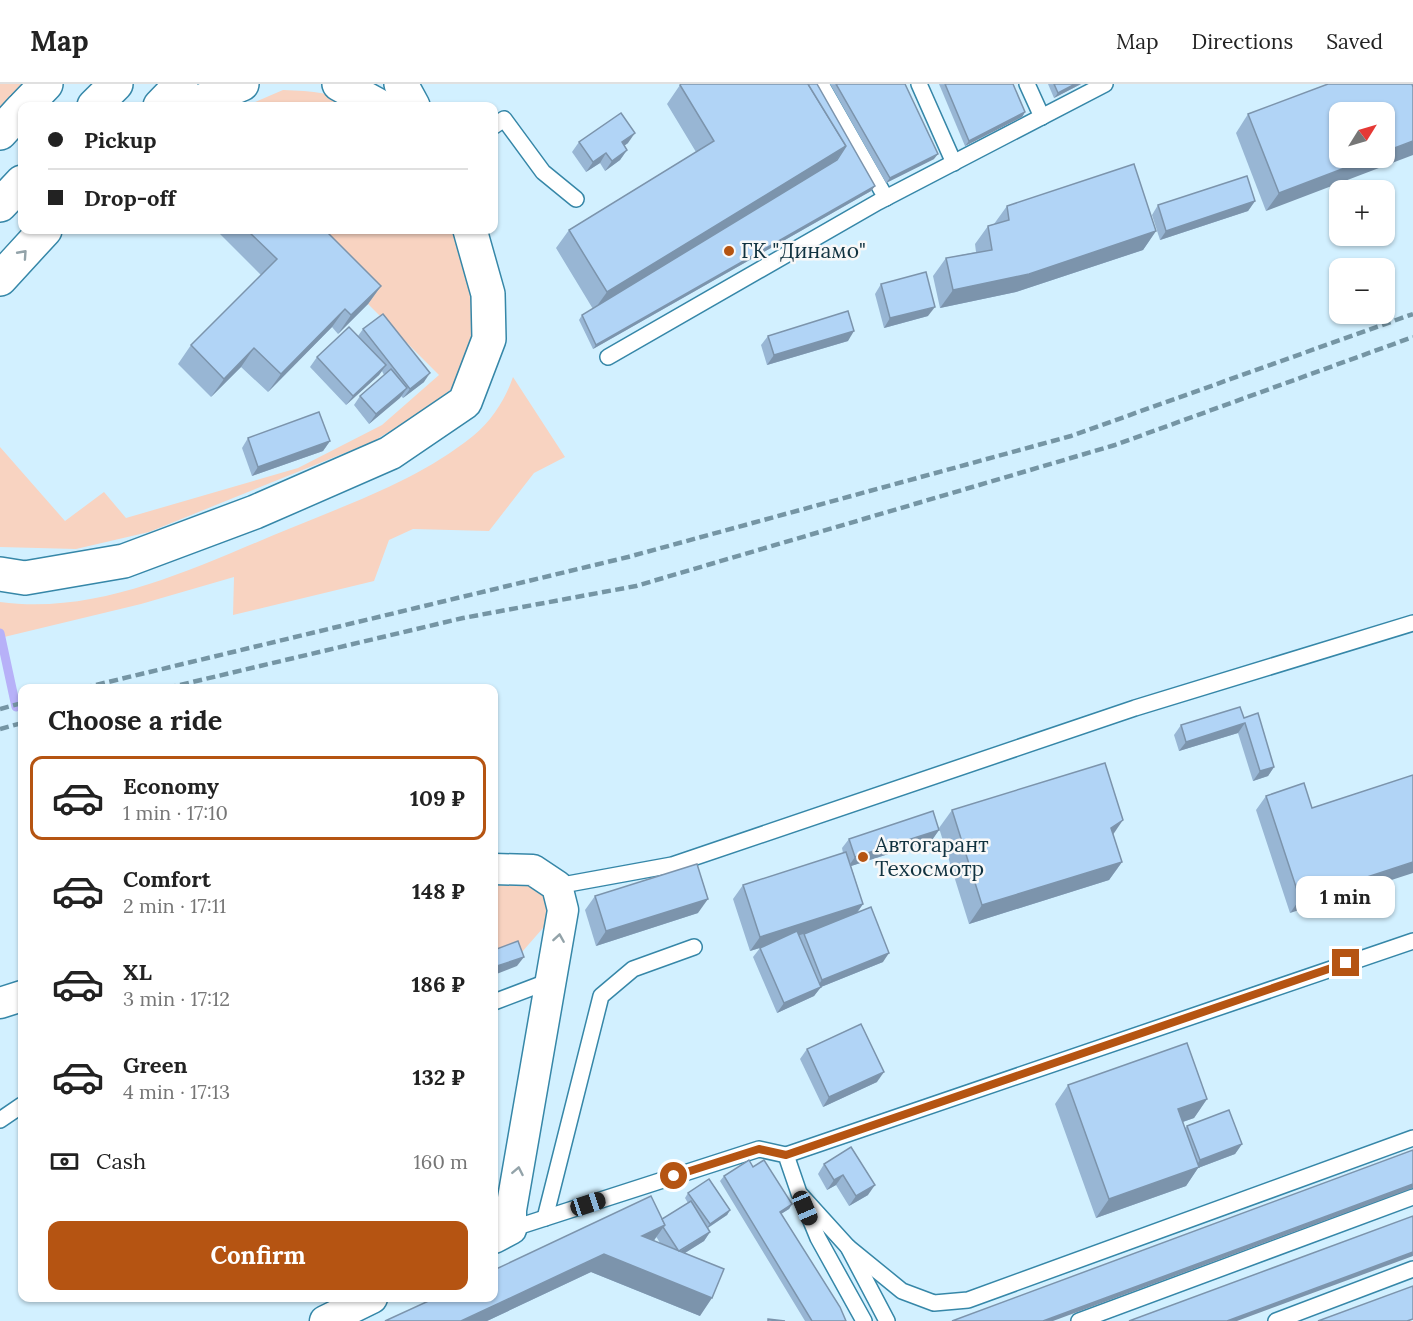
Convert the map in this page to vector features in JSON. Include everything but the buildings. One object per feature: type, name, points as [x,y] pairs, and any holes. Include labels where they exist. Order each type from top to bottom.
[{"type":"street","points":[[30,102],[46,84]]},
{"type":"street","points":[[98,102],[116,84]]},
{"type":"street","points":[[164,102],[181,84]]},
{"type":"street","points":[[199,102],[242,84]]},
{"type":"street","points":[[339,84],[372,102]]},
{"type":"street","points":[[401,84],[410,102]]},
{"type":"street","points":[[0,133],[18,114]]},
{"type":"street","points":[[0,205],[18,186]]},
{"type":"street","points":[[0,279],[41,234]]},
{"type":"street","points":[[0,574],[25,578],[124,561],[255,512],[390,453],[465,402],[489,339],[488,294],[471,234]]},
{"type":"street","points":[[498,869],[533,870],[557,886],[563,910],[511,1209],[502,1233]]},
{"type":"street","points":[[0,1003],[18,997]]},
{"type":"street","points":[[325,1321],[364,1302]]},
{"type":"lane","points":[[821,84],[886,198]]},
{"type":"lane","points":[[919,84],[954,163]]},
{"type":"lane","points":[[1027,84],[1042,117]]},
{"type":"lane","points":[[608,357],[886,198],[1106,84]]},
{"type":"lane","points":[[498,123],[504,119],[543,172],[576,199]]},
{"type":"lane","points":[[557,886],[672,866],[1135,708],[1413,623]]},
{"type":"lane","points":[[502,1233],[759,1149],[786,1155],[1413,940]]},
{"type":"lane","points":[[545,1218],[601,996],[633,969],[694,946]]},
{"type":"lane","points":[[498,1000],[552,980]]},
{"type":"lane","points":[[0,1120],[18,1108]]},
{"type":"lane","points":[[799,1193],[848,1247],[902,1291],[934,1303],[968,1300],[1413,1138]]},
{"type":"lane","points":[[786,1155],[818,1238],[864,1321]]},
{"type":"lane","points":[[1079,1321],[1413,1197]]},
{"type":"lane","points":[[848,1247],[887,1321]]},
{"type":"lane","points":[[1276,1321],[1413,1269]]},
{"type":"shaded area","points":[[0,84],[30,84],[0,116]]},
{"type":"shaded area","points":[[283,90],[324,94],[352,102],[255,102]]},
{"type":"shaded area","points":[[298,234],[459,234],[472,281],[477,333],[463,371],[451,389],[427,409],[372,442],[149,532],[76,549],[0,547],[0,447],[65,521],[104,492],[126,518],[298,468],[382,425],[439,375]]},
{"type":"shaded area","points":[[513,377],[565,457],[534,473],[489,531],[413,529],[389,540],[374,581],[233,615],[234,577],[141,604],[0,638],[0,602],[38,604],[75,602],[149,584],[363,499],[408,477],[452,451],[480,430],[497,409]]},
{"type":"shaded area","points":[[521,880],[548,889],[557,912],[515,960],[498,958],[498,884]]},
{"type":"waterway","points":[[0,633],[16,707]]},
{"type":"railway","points":[[100,684],[628,557],[1071,436],[1413,314]]},
{"type":"railway","points":[[184,684],[463,618],[636,586],[1115,445],[1413,337]]},
{"type":"railway","points":[[0,709],[18,704]]},
{"type":"railway","points":[[0,729],[18,724]]},
{"type":"place","name":"ГК \"Динамо\"","points":[[729,251]]},
{"type":"place","name":"Автогарант Техосмотр","points":[[863,857]]},
{"type":"route","points":[[674,1176],[759,1149],[786,1155],[1346,963]]}]
